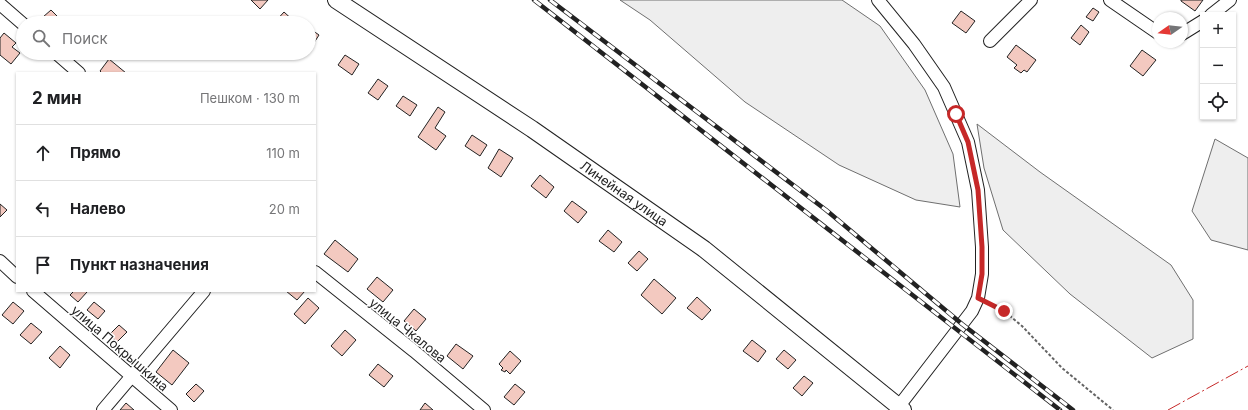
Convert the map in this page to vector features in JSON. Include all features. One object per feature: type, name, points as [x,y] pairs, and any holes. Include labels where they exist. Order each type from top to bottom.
[{"type":"main road","name":"Линейная улица","points":[[336,0],[532,129],[619,188],[704,249],[899,409]]},
{"type":"street","points":[[878,0],[914,44],[944,87],[968,142],[979,197],[982,267],[978,298],[972,311],[899,409]]},
{"type":"street","points":[[990,41],[1031,0]]},
{"type":"street","points":[[1110,0],[1152,29]]},
{"type":"street","points":[[1215,12],[1230,0]]},
{"type":"street","points":[[0,4],[16,18]]},
{"type":"street","points":[[1188,30],[1200,23]]},
{"type":"street","points":[[64,60],[78,72]]},
{"type":"street","points":[[0,261],[16,276]]},
{"type":"street","name":"улица Чкалова","points":[[316,273],[414,351],[484,410]]},
{"type":"street","name":"улица Покрышкина","points":[[34,292],[171,410]]},
{"type":"street","points":[[103,410],[203,292]]},
{"type":"path","points":[[978,298],[1004,311],[1022,326],[1062,368],[1113,410]]},
{"type":"shaded area","points":[[620,0],[842,0],[880,26],[925,90],[953,154],[960,207],[916,200],[839,165],[745,102],[650,20]]},
{"type":"shaded area","points":[[977,124],[1040,172],[1171,265],[1193,300],[1193,339],[1152,358],[1070,294],[1003,230],[984,168]]},
{"type":"shaded area","points":[[1215,139],[1248,158],[1248,250],[1211,240],[1192,211]]},
{"type":"building","points":[[251,0],[268,0],[260,9]]},
{"type":"building","points":[[1181,0],[1203,0],[1195,11]]},
{"type":"building","points":[[1093,8],[1099,12],[1093,21],[1086,17]]},
{"type":"building","points":[[51,10],[57,16],[44,16]]},
{"type":"building","points":[[961,11],[975,21],[966,33],[952,23]]},
{"type":"building","points":[[284,12],[288,16],[280,16]]},
{"type":"building","points":[[1081,25],[1089,32],[1080,45],[1071,38]]},
{"type":"building","points":[[4,33],[16,43],[12,47],[16,50],[16,58],[11,64],[0,55],[0,38]]},
{"type":"building","points":[[316,33],[319,35],[316,40]]},
{"type":"building","points":[[1016,45],[1036,60],[1027,72],[1024,70],[1021,73],[1014,68],[1017,65],[1007,57]]},
{"type":"building","points":[[1142,50],[1156,60],[1143,76],[1130,66]]},
{"type":"building","points":[[345,55],[359,64],[352,75],[338,65]]},
{"type":"building","points":[[108,60],[110,60],[125,72],[101,72],[100,71]]},
{"type":"building","points":[[378,79],[388,86],[378,100],[368,93]]},
{"type":"building","points":[[403,96],[417,105],[410,116],[396,106]]},
{"type":"building","points":[[438,107],[445,112],[435,128],[446,136],[436,150],[418,137]]},
{"type":"building","points":[[472,135],[487,145],[480,156],[465,146]]},
{"type":"building","points":[[499,149],[513,158],[501,177],[488,168]]},
{"type":"building","points":[[540,175],[554,187],[546,198],[531,186]]},
{"type":"building","points":[[572,201],[587,212],[578,223],[564,211]]},
{"type":"building","points":[[0,204],[7,210],[0,217]]},
{"type":"building","points":[[608,230],[622,242],[614,252],[599,241]]},
{"type":"building","points":[[335,240],[358,259],[348,272],[324,254]]},
{"type":"building","points":[[639,251],[648,259],[637,271],[628,263]]},
{"type":"building","points":[[377,277],[393,290],[383,302],[367,289]]},
{"type":"building","points":[[654,279],[676,298],[662,314],[641,295]]},
{"type":"building","points":[[73,292],[87,292],[78,302],[70,295]]},
{"type":"building","points":[[287,292],[304,292],[297,300]]},
{"type":"building","points":[[697,297],[711,310],[702,320],[687,308]]},
{"type":"building","points":[[308,298],[319,308],[305,324],[294,314]]},
{"type":"building","points":[[13,302],[24,311],[13,324],[2,315]]},
{"type":"building","points":[[94,302],[105,311],[98,319],[87,310]]},
{"type":"building","points":[[414,309],[426,319],[416,331],[404,321]]},
{"type":"building","points":[[31,323],[42,332],[31,344],[20,335]]},
{"type":"building","points":[[119,325],[127,332],[117,342],[109,335]]},
{"type":"building","points":[[345,330],[356,340],[342,356],[331,346]]},
{"type":"building","points":[[752,340],[766,351],[758,362],[743,351]]},
{"type":"building","points":[[456,344],[473,356],[463,369],[447,356]]},
{"type":"building","points":[[60,346],[70,355],[60,368],[49,358]]},
{"type":"building","points":[[173,350],[189,363],[172,385],[156,372]]},
{"type":"building","points":[[784,350],[796,360],[788,369],[776,359]]},
{"type":"building","points":[[510,351],[521,361],[510,374],[506,370],[505,372],[501,370],[503,368],[499,364]]},
{"type":"building","points":[[378,364],[393,376],[384,387],[369,375]]},
{"type":"building","points":[[804,376],[813,383],[802,396],[793,388]]},
{"type":"building","points":[[196,384],[204,391],[194,402],[186,394]]},
{"type":"building","points":[[515,384],[525,392],[514,405],[504,397]]},
{"type":"building","points":[[126,403],[134,410],[120,410]]},
{"type":"building","points":[[425,403],[433,410],[420,410]]},
{"type":"railway","points":[[534,0],[1060,410]]},
{"type":"railway","points":[[550,0],[826,210],[962,324],[1073,410]]},
{"type":"power","points":[[1168,410],[1248,366]]},
{"type":"route","points":[[956,114],[968,142],[978,190],[982,247],[982,274],[978,298],[1004,311]]}]
